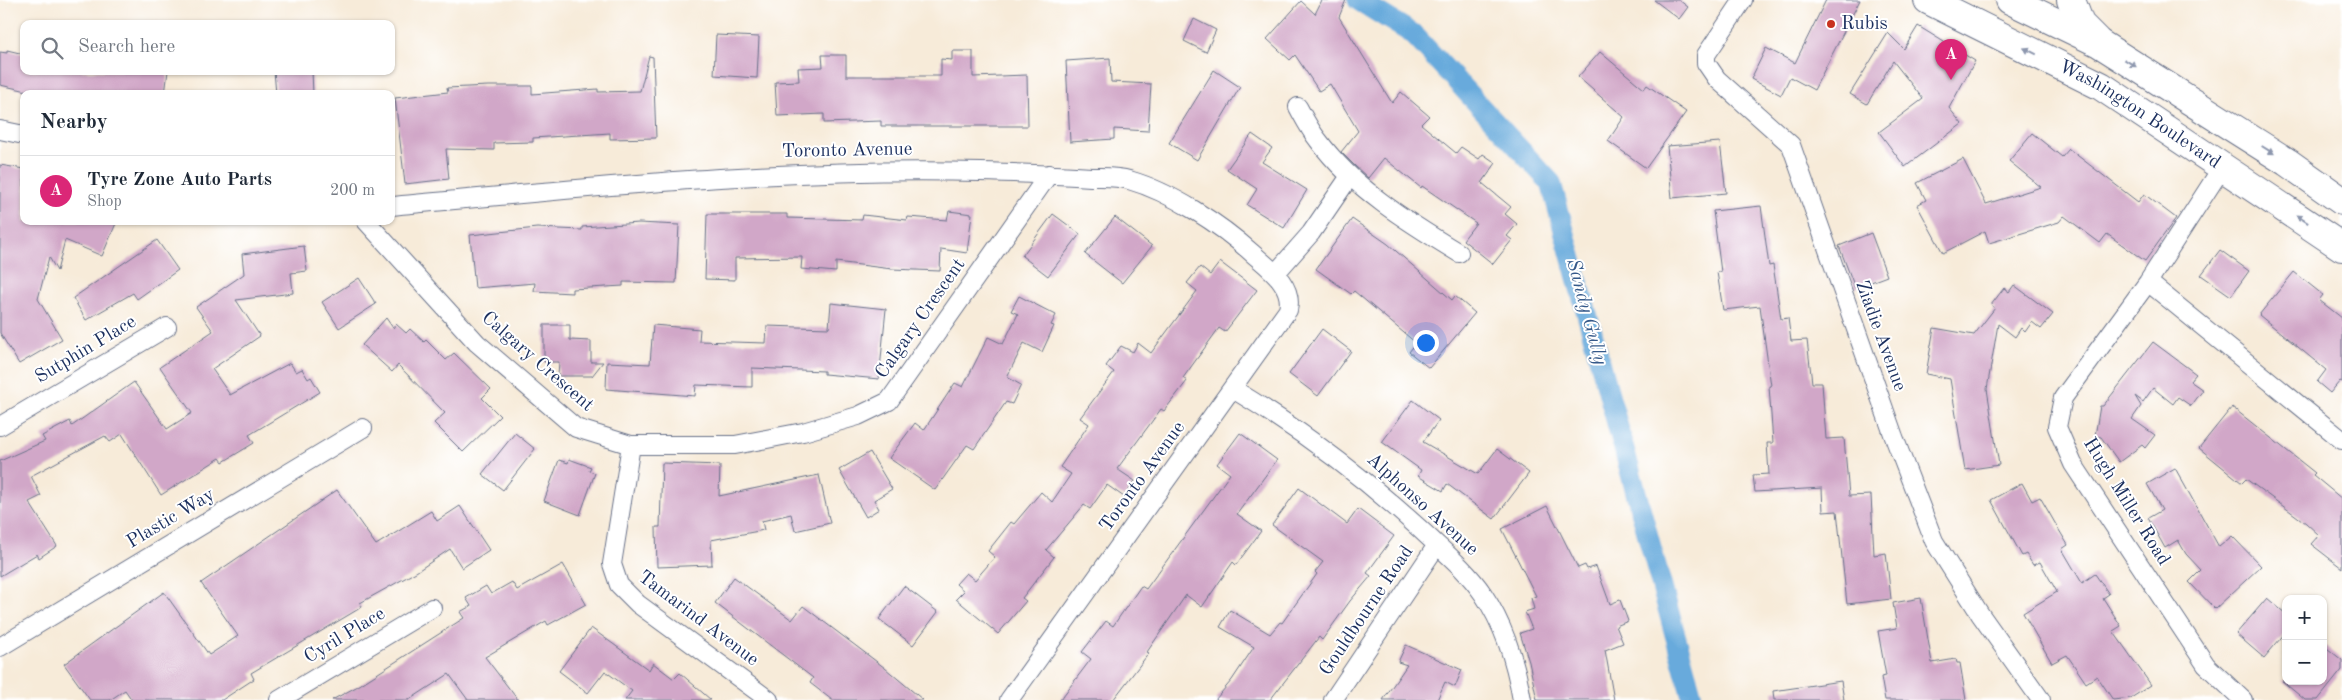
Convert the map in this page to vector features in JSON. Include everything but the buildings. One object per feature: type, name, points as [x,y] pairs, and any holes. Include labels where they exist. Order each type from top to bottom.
[{"type":"highway","name":"Washington Boulevard","points":[[2010,0],[2098,43],[2287,162],[2342,201]]},
{"type":"highway","points":[[2071,0],[2080,24],[2098,43]]},
{"type":"highway","name":"Washington Boulevard","points":[[1948,4],[2101,86],[2342,247]]},
{"type":"street","name":"Ziadie Avenue","points":[[1742,0],[1706,55],[1706,64],[1711,74],[1791,145],[1894,437],[1934,541],[1980,614],[2041,700]]},
{"type":"street","points":[[1298,107],[1317,140],[1350,176],[1404,220],[1459,253]]},
{"type":"street","points":[[0,130],[20,134]]},
{"type":"street","name":"Hugh Miller Road","points":[[2223,166],[2148,282],[2063,398],[2058,427],[2073,464],[2206,665],[2243,700]]},
{"type":"street","name":"Toronto Avenue","points":[[395,206],[646,182],[810,172],[939,171],[1049,174],[1128,179],[1175,198],[1246,248],[1275,274],[1288,291],[1290,300],[1288,310],[1009,700]]},
{"type":"street","name":"Calgary Crescent","points":[[370,225],[477,342],[576,428],[631,445],[735,445],[803,432],[858,416],[889,401],[1049,174]]},
{"type":"street","points":[[1275,274],[1310,233],[1350,176]]},
{"type":"street","points":[[2148,282],[2342,440]]},
{"type":"street","name":"Sutphin Place","points":[[0,426],[167,327]]},
{"type":"street","name":"Alphonso Avenue","points":[[1233,389],[1289,423],[1342,462],[1462,568],[1484,595],[1505,636],[1519,681],[1522,700]]},
{"type":"street","name":"Plastic Way","points":[[0,647],[363,428]]},
{"type":"street","name":"Tamarind Avenue","points":[[631,445],[612,564],[619,585],[638,604],[770,700]]},
{"type":"street","name":"Gouldbourne Road","points":[[1333,700],[1437,545]]},
{"type":"street","name":"Cyril Place","points":[[279,700],[432,608]]},
{"type":"waterway","name":"Sandy Gully","points":[[1358,0],[1413,34],[1551,183],[1693,700]]},
{"type":"place","name":"Rubis","points":[[1831,24]]},
{"type":"place","name":"Tyre Zone Auto Parts","points":[[1951,80]]}]
